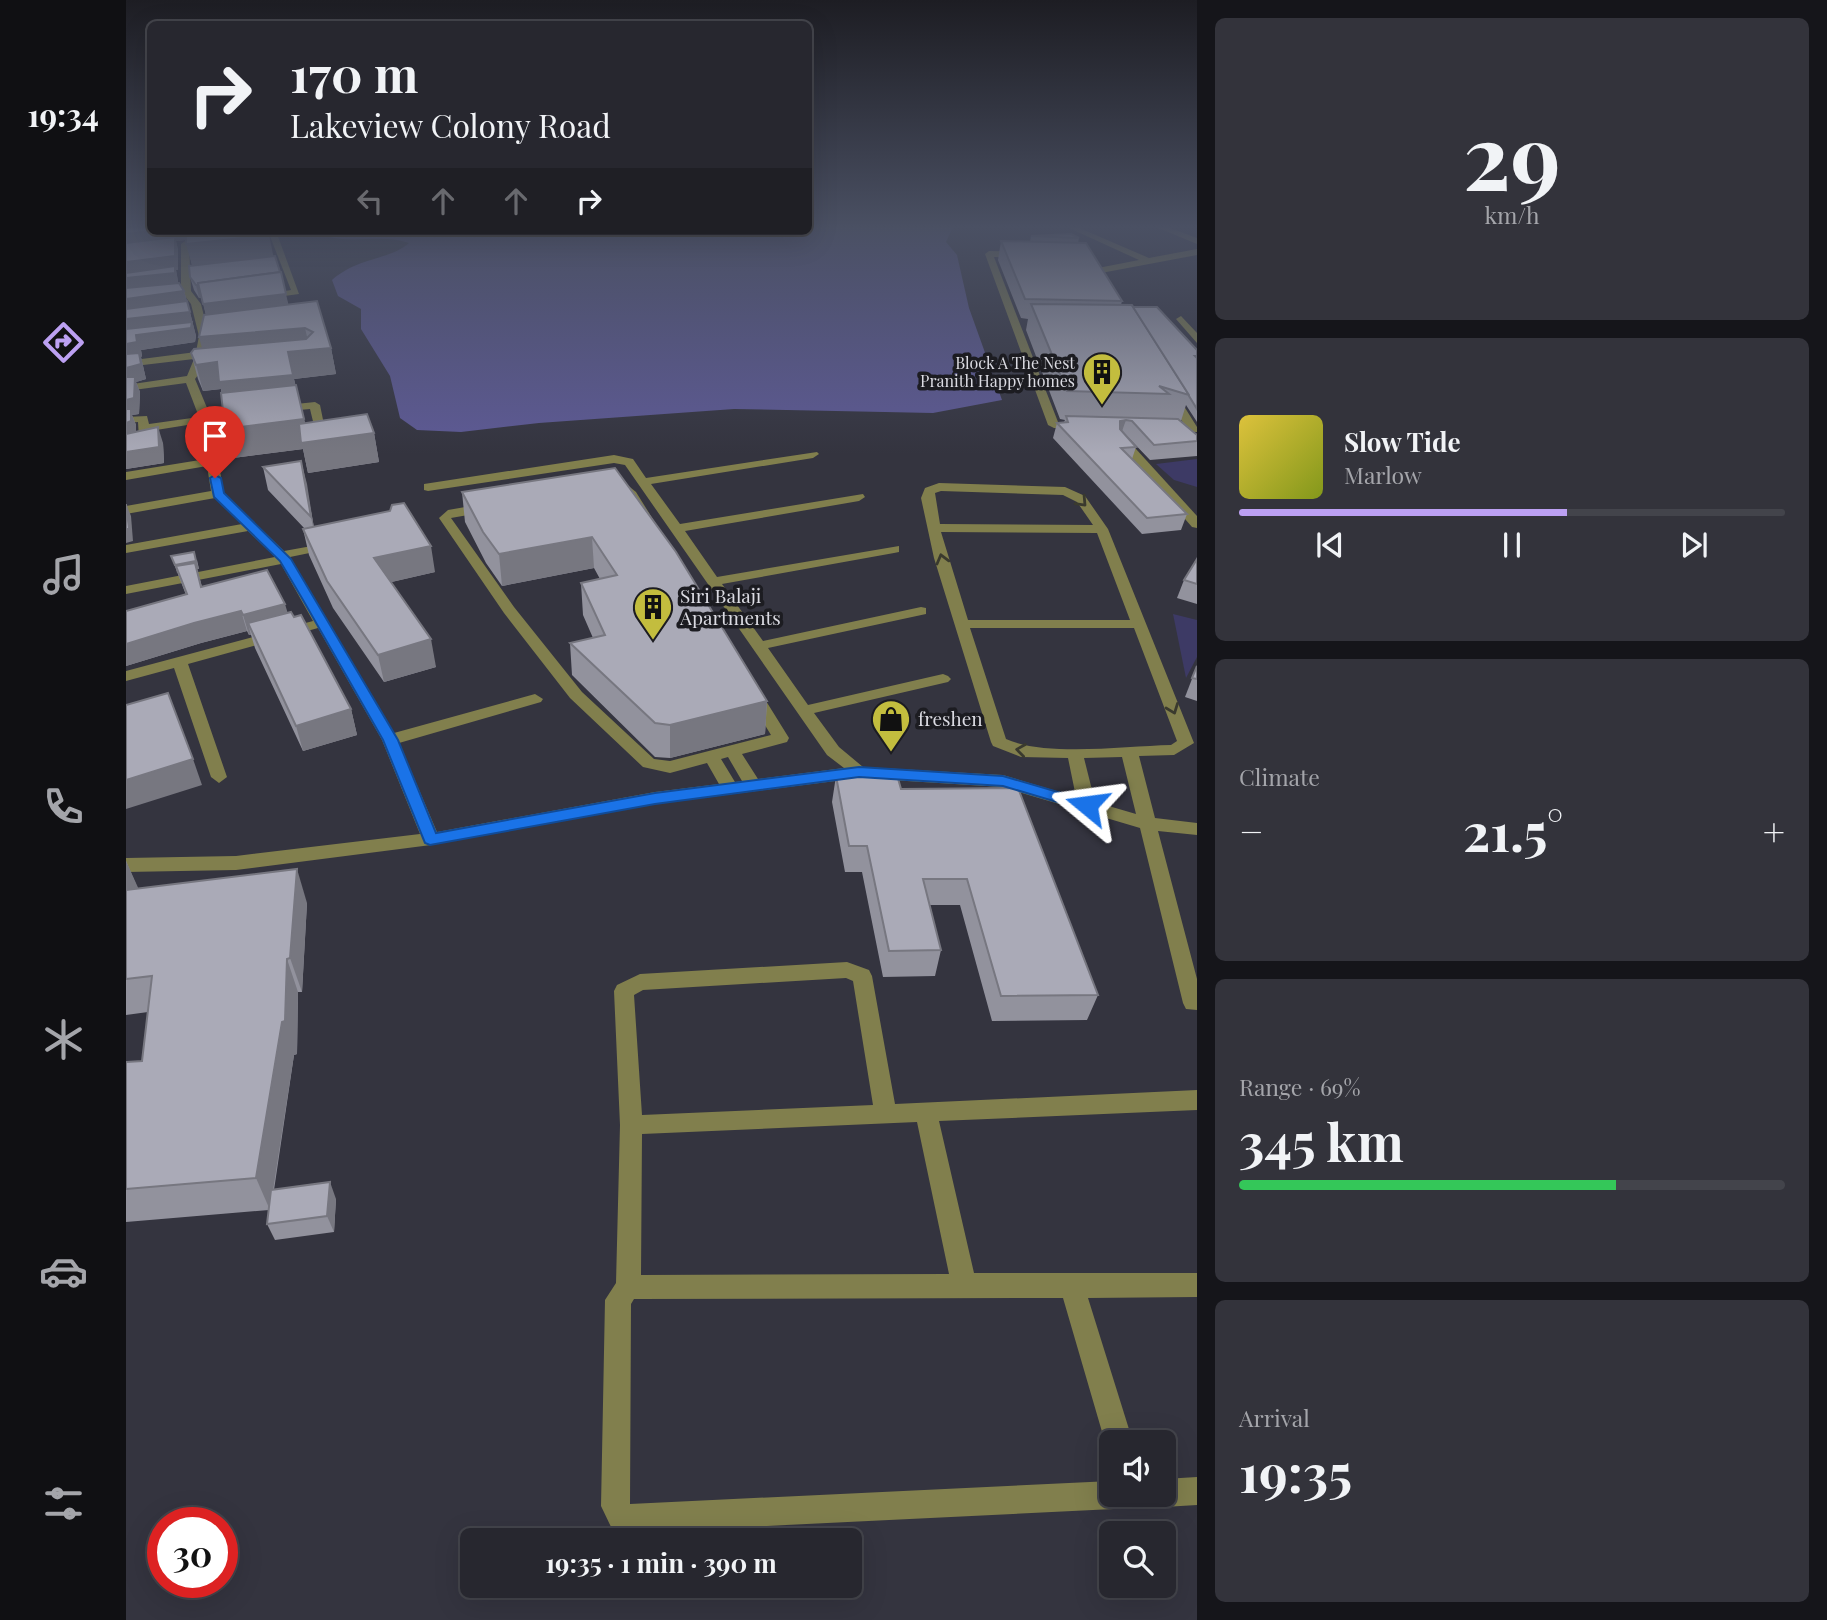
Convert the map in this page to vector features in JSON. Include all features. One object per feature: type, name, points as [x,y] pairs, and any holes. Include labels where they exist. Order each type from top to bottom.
[{"type":"street","points":[[194,303],[203,333],[199,373],[218,494],[283,557],[390,740],[430,839]]},
{"type":"street","points":[[1007,303],[1054,425],[1193,430],[1116,303]]},
{"type":"street","points":[[1181,319],[1197,340]]},
{"type":"street","points":[[1015,324],[1028,325]]},
{"type":"street","points":[[1118,326],[1130,326]]},
{"type":"street","points":[[126,364],[200,355]]},
{"type":"street","points":[[126,388],[199,373]]},
{"type":"street","points":[[146,428],[205,417],[315,405],[324,442]]},
{"type":"street","points":[[126,420],[143,418],[146,428],[145,442],[126,444]]},
{"type":"street","points":[[1122,440],[1197,524]]},
{"type":"street","points":[[640,482],[813,454]]},
{"type":"street","points":[[428,487],[622,459],[633,465],[640,482],[833,751],[859,772]]},
{"type":"street","points":[[126,476],[212,462]]},
{"type":"street","points":[[610,486],[627,488],[780,731],[781,738],[776,741],[711,757],[670,766],[658,767],[649,763],[576,695],[509,610],[444,518],[456,512],[610,486]]},
{"type":"street","points":[[939,487],[1065,491],[1082,499],[1102,529],[1186,743],[1174,750],[1075,753],[1021,752],[999,742],[935,528],[927,498],[929,491],[939,487]]},
{"type":"street","points":[[126,510],[218,494]]},
{"type":"street","points":[[676,529],[859,497]]},
{"type":"street","points":[[126,549],[253,526]]},
{"type":"street","points":[[935,528],[1102,529]]},
{"type":"street","points":[[126,590],[283,557],[349,540]]},
{"type":"street","points":[[713,582],[894,549]]},
{"type":"street","points":[[758,646],[921,611]]},
{"type":"street","points":[[126,676],[321,623]]},
{"type":"street","points":[[962,624],[1140,624]]},
{"type":"street","points":[[179,660],[219,776]]},
{"type":"street","points":[[806,710],[943,679]]},
{"type":"street","points":[[390,740],[535,699]]},
{"type":"street","points":[[732,751],[752,784]]},
{"type":"street","points":[[1129,751],[1145,823],[1193,1003]]},
{"type":"street","points":[[1075,753],[1087,805]]},
{"type":"street","points":[[711,757],[730,788]]},
{"type":"street","points":[[126,865],[236,863],[430,839],[752,784],[859,772],[1003,781],[1145,823],[1197,829]]},
{"type":"street","points":[[900,775],[907,796]]},
{"type":"street","points":[[886,1114],[862,976],[847,970],[640,982],[624,990],[631,1125],[628,1287],[618,1300],[615,1506],[622,1519],[1099,1496]]},
{"type":"street","points":[[631,1125],[1197,1100]]},
{"type":"street","points":[[926,1112],[964,1283]]},
{"type":"street","points":[[628,1287],[964,1283],[1197,1285]]},
{"type":"street","points":[[1071,1284],[1115,1430]]},
{"type":"street","points":[[1176,1493],[1197,1492]]},
{"type":"shaded area","points":[[350,303],[968,303],[1002,400],[933,413],[734,409],[539,423],[461,432],[417,430],[400,418],[390,376],[361,329],[361,309]]},
{"type":"shaded area","points":[[1197,459],[1197,487],[1174,480],[1156,464]]},
{"type":"shaded area","points":[[1173,614],[1197,620],[1197,657],[1186,678]]},
{"type":"building","points":[[187,303],[190,312],[126,319],[126,309]]},
{"type":"building","points":[[317,303],[331,348],[288,352],[293,375],[219,382],[217,362],[196,365],[191,353],[194,349],[306,339],[313,332],[305,328],[199,337],[204,315]]},
{"type":"building","points":[[1031,304],[1132,305],[1189,395],[1159,386],[1169,394],[1067,391]]},
{"type":"building","points":[[1133,307],[1157,307],[1197,350],[1197,409],[1189,395]]},
{"type":"building","points":[[192,322],[191,328],[136,335],[137,342],[126,344],[126,329]]},
{"type":"building","points":[[139,353],[141,364],[126,368],[126,354]]},
{"type":"building","points":[[126,377],[135,377],[134,398],[126,400]]},
{"type":"building","points":[[296,385],[304,419],[225,429],[221,393]]},
{"type":"building","points":[[126,409],[131,409],[131,421],[126,423]]},
{"type":"building","points":[[367,414],[374,433],[301,443],[299,424]]},
{"type":"building","points":[[1066,416],[1178,419],[1197,435],[1197,441],[1154,445],[1132,421],[1126,420],[1120,421],[1120,429],[1136,447],[1121,448],[1187,514],[1147,518],[1057,423],[1068,422]]},
{"type":"building","points":[[158,427],[159,447],[126,452],[126,434]]},
{"type":"building","points":[[301,461],[311,517],[263,467]]},
{"type":"building","name":"Siri Balaji Apartments","points":[[615,468],[676,552],[767,701],[670,725],[655,723],[570,643],[605,635],[581,583],[617,575],[592,537],[499,554],[483,532],[462,492]]},
{"type":"building","points":[[404,503],[431,546],[374,558],[431,639],[378,655],[327,581],[303,529],[390,511],[392,505]]},
{"type":"building","points":[[126,504],[129,529],[126,529]]},
{"type":"building","points":[[194,552],[196,561],[175,565],[171,556]]},
{"type":"building","points":[[1197,559],[1197,584],[1184,580]]},
{"type":"building","points":[[195,563],[201,587],[267,570],[285,604],[243,615],[241,611],[126,644],[126,611],[187,594],[176,566]]},
{"type":"building","points":[[291,612],[294,617],[301,615],[351,709],[296,726],[248,623]]},
{"type":"building","points":[[1197,666],[1197,679],[1192,678]]},
{"type":"building","points":[[168,693],[193,759],[126,780],[126,705]]},
{"type":"building","points":[[897,775],[901,789],[1018,788],[1098,995],[1001,996],[967,879],[923,879],[941,950],[889,951],[867,846],[849,846],[836,776]]},
{"type":"building","points":[[297,869],[290,958],[287,959],[285,1021],[282,1022],[256,1178],[126,1189],[126,1062],[142,1061],[152,976],[126,979],[126,890]]},
{"type":"building","points":[[330,1182],[327,1216],[267,1224],[271,1190]]},
{"type":"place","name":"Block A The Nest Pranith Happy homes","points":[[1102,406]]},
{"type":"place","name":"Siri Balaji Apartments","points":[[653,641]]},
{"type":"place","name":"freshen","points":[[891,753]]},
{"type":"route","points":[[215,478],[218,494],[285,559],[390,740],[430,839],[655,799],[752,784],[859,772],[1003,781],[1087,805]]}]
